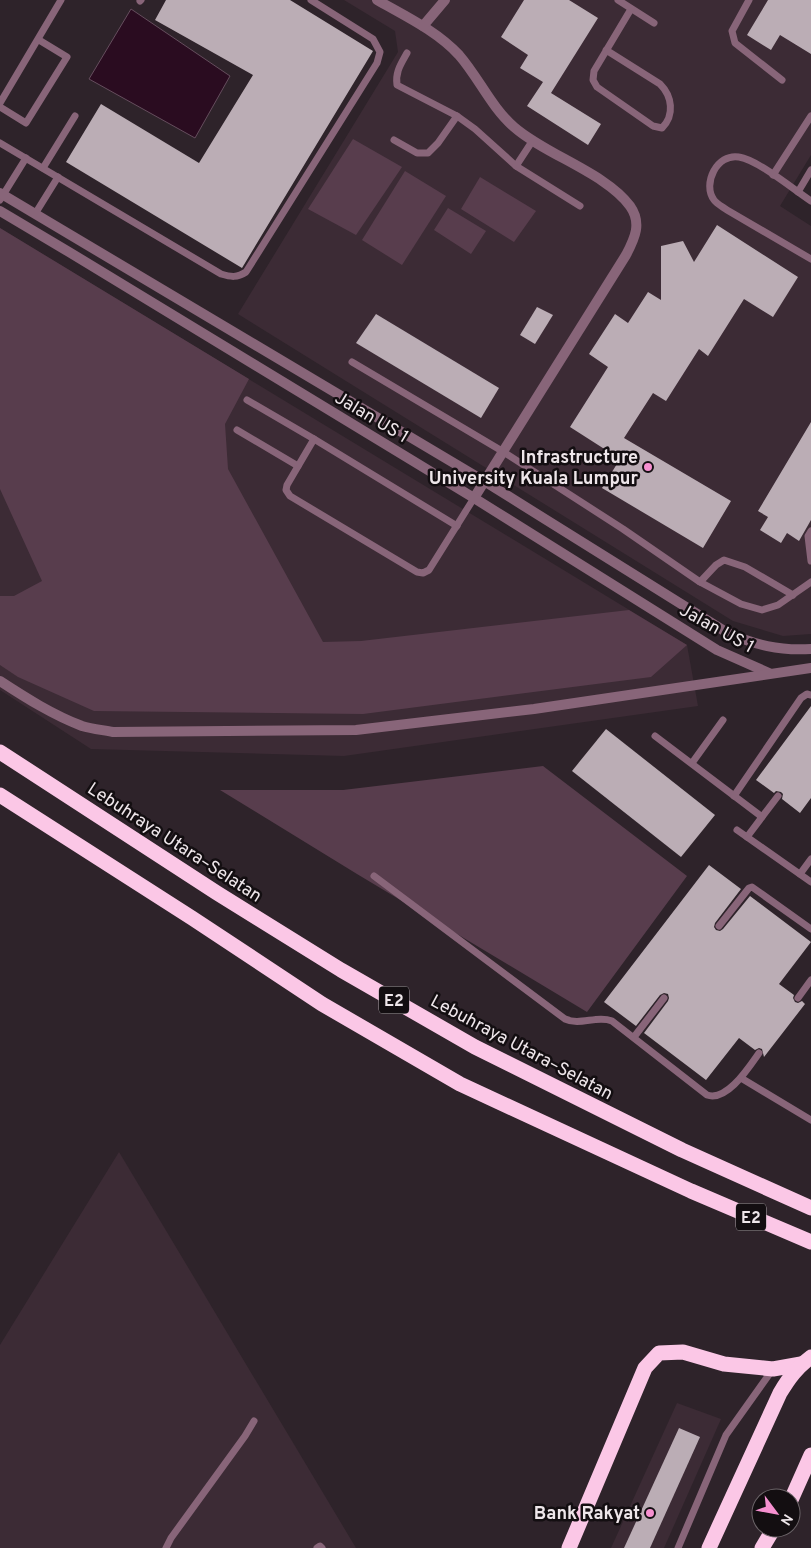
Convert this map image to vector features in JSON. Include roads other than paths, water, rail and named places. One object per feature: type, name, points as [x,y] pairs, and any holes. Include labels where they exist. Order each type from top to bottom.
[{"type":"highway","name":"Lebuhraya Utara–Selatan","points":[[0,752],[233,903],[341,970],[475,1047],[682,1150],[811,1208]]},
{"type":"highway","name":"E2","points":[[0,795],[322,1004],[460,1084],[691,1191],[811,1242]]},
{"type":"highway","points":[[570,1548],[645,1368],[659,1353],[683,1352],[724,1364],[773,1369],[806,1360]]},
{"type":"highway","points":[[710,1548],[780,1393],[792,1374],[806,1360]]},
{"type":"highway","points":[[796,1488],[811,1455]]},
{"type":"street","points":[[377,0],[423,26],[442,40],[458,55],[502,116],[532,140],[619,194],[631,207],[638,222],[636,237],[626,255],[474,498]]},
{"type":"street","points":[[423,26],[445,0]]},
{"type":"street","name":"Jalan US 1","points":[[1,196],[35,214],[484,481],[726,632],[751,643],[776,648],[811,649]]},
{"type":"street","name":"Jalan US 1","points":[[0,211],[474,498],[717,650],[769,673]]},
{"type":"street","points":[[0,682],[23,696],[84,726],[113,732],[356,730],[534,709],[811,668]]},
{"type":"lane","points":[[0,103],[61,0]]},
{"type":"lane","points":[[0,143],[220,274],[239,277],[246,272],[378,63],[380,52],[374,39],[311,0]]},
{"type":"lane","points":[[618,0],[654,23]]},
{"type":"lane","points":[[749,0],[732,31],[734,43],[782,80]]},
{"type":"lane","points":[[606,50],[660,84],[667,91],[671,113],[668,122],[662,128],[653,126],[597,87],[593,80],[594,71],[606,50],[631,9]]},
{"type":"lane","points":[[0,107],[26,123],[67,57],[39,40]]},
{"type":"lane","points":[[407,53],[398,68],[396,85],[457,116],[476,128],[516,166],[580,206]]},
{"type":"lane","points":[[43,168],[75,116]]},
{"type":"lane","points":[[394,140],[417,153],[428,153],[438,143],[457,116]]},
{"type":"lane","points":[[773,175],[811,116]]},
{"type":"lane","points":[[516,166],[532,140]]},
{"type":"lane","points":[[811,201],[750,160],[736,156],[722,160],[712,173],[710,188],[714,200],[726,210],[811,259]]},
{"type":"lane","points":[[1,196],[26,158]]},
{"type":"lane","points":[[798,192],[811,170]]},
{"type":"lane","points":[[35,214],[58,177]]},
{"type":"lane","points":[[352,362],[502,451],[623,529],[700,582],[741,604],[762,610],[778,605],[811,582]]},
{"type":"lane","points":[[247,400],[457,526]]},
{"type":"lane","points":[[237,430],[298,466]]},
{"type":"lane","points":[[314,439],[287,485],[286,490],[290,496],[417,572],[423,573],[429,570],[474,498]]},
{"type":"lane","points":[[811,531],[808,536],[811,561]]},
{"type":"lane","points":[[700,582],[716,565],[724,560],[751,570],[793,594]]},
{"type":"lane","points":[[734,796],[801,698],[807,694],[811,695]]},
{"type":"lane","points":[[692,764],[723,720]]},
{"type":"lane","points":[[655,736],[762,817]]},
{"type":"lane","points":[[747,837],[778,796]]},
{"type":"lane","points":[[737,830],[811,882]]},
{"type":"lane","points":[[800,874],[811,859]]},
{"type":"lane","points":[[374,876],[565,1019],[572,1022],[607,1019],[634,1037],[707,1095],[720,1096],[741,1078],[759,1053]]},
{"type":"lane","points":[[719,926],[749,888],[752,887],[811,929]]},
{"type":"lane","points":[[798,998],[811,980]]},
{"type":"lane","points":[[634,1037],[664,998]]},
{"type":"lane","points":[[741,1078],[811,1120]]},
{"type":"lane","points":[[678,1548],[726,1435],[773,1369]]},
{"type":"lane","points":[[166,1548],[171,1538],[254,1421]]},
{"type":"lane","points":[[317,1548],[320,1546],[322,1548]]},
{"type":"place","name":"Infrastructure University Kuala Lumpur","points":[[648,467]]},
{"type":"place","name":"Bank Rakyat","points":[[650,1513]]}]
